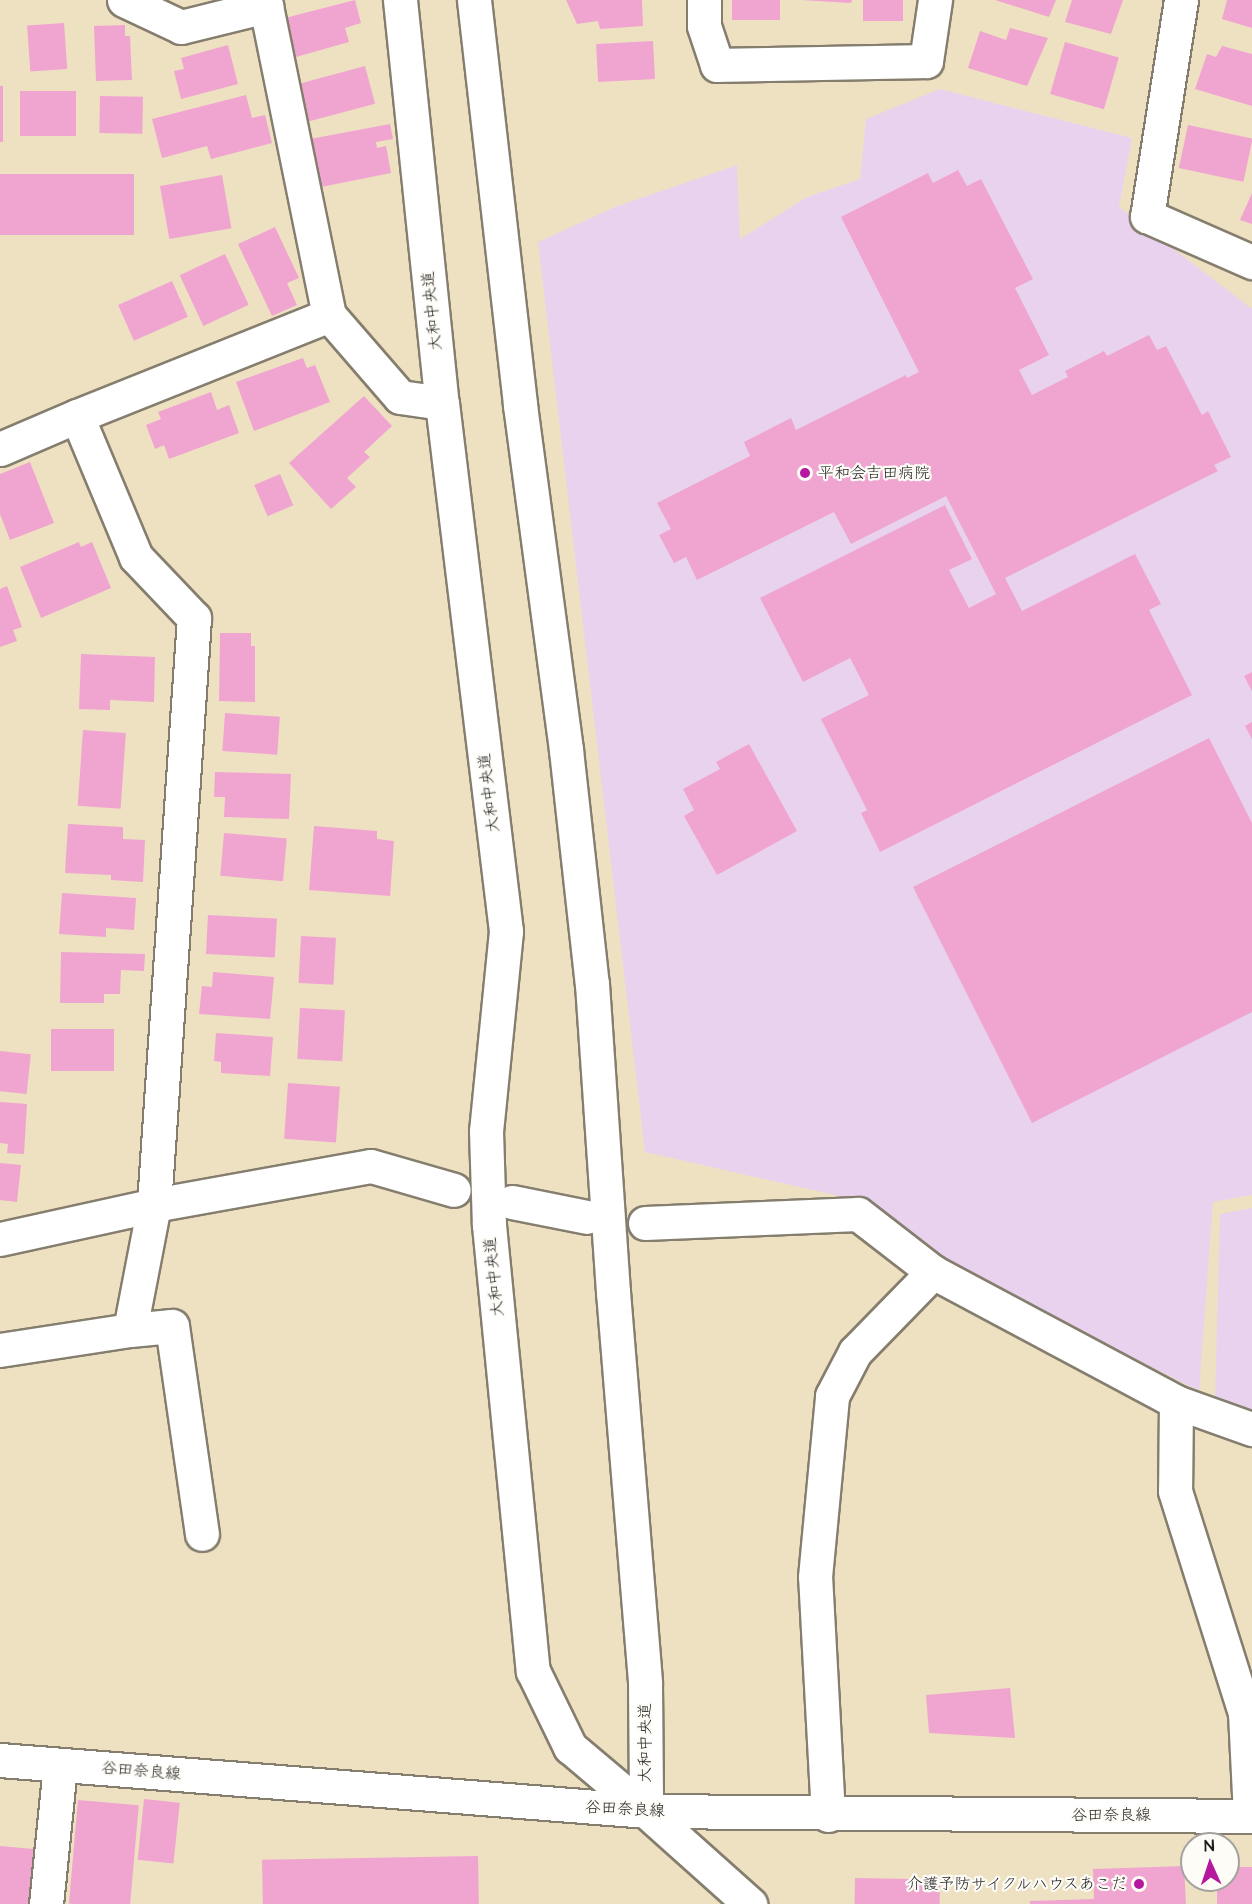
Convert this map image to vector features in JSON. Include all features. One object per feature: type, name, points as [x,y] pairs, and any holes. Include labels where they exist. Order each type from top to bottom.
[{"type":"street","points":[[124,0],[181,27],[272,3],[329,315],[400,397],[442,403]]},
{"type":"street","name":"大和中央道","points":[[400,0],[442,403],[506,930],[486,1131],[489,1225],[533,1671],[570,1747],[646,1811]]},
{"type":"street","name":"大和中央道","points":[[474,0],[520,405],[567,750],[592,984],[612,1280],[645,1684],[646,1811]]},
{"type":"street","points":[[704,0],[704,26],[717,64],[926,61],[935,0]]},
{"type":"street","points":[[1181,0],[1147,216],[1252,262]]},
{"type":"street","points":[[0,449],[329,315]]},
{"type":"street","points":[[77,416],[136,558],[194,618],[154,1205],[130,1330]]},
{"type":"street","points":[[0,1239],[154,1205],[371,1166],[454,1190]]},
{"type":"street","points":[[512,1202],[587,1217]]},
{"type":"street","points":[[645,1223],[858,1214],[933,1272],[1176,1402],[1252,1429]]},
{"type":"street","points":[[828,1815],[815,1577],[832,1396],[855,1352],[933,1272]]},
{"type":"street","points":[[0,1350],[130,1330],[172,1326],[202,1534]]},
{"type":"street","points":[[1176,1402],[1175,1491],[1245,1713],[1251,1816]]},
{"type":"street","name":"谷田奈良線","points":[[0,1760],[646,1811],[828,1815],[1251,1816]]},
{"type":"street","points":[[46,1904],[60,1765]]},
{"type":"street","points":[[646,1811],[750,1904]]},
{"type":"shaded area","points":[[940,89],[1132,138],[1119,207],[1252,309],[1252,1195],[1213,1202],[1199,1391],[965,1273],[874,1204],[645,1152],[538,242],[615,207],[737,165],[740,239],[807,197],[860,179],[866,119]]},
{"type":"shaded area","points":[[1252,1208],[1252,1417],[1215,1402],[1220,1214]]},
{"type":"building","points":[[355,0],[361,23],[345,28],[349,42],[296,57],[285,18]]},
{"type":"building","points":[[566,0],[642,0],[643,26],[600,29],[598,21],[577,24]]},
{"type":"building","points":[[732,0],[780,0],[780,20],[732,20]]},
{"type":"building","points":[[801,0],[852,0],[851,3]]},
{"type":"building","points":[[863,0],[903,0],[903,21],[863,21]]},
{"type":"building","points":[[995,0],[1056,0],[1049,17]]},
{"type":"building","points":[[1072,0],[1123,0],[1111,34],[1065,22]]},
{"type":"building","points":[[1227,0],[1252,0],[1252,28],[1222,19]]},
{"type":"building","points":[[64,23],[67,69],[30,71],[27,26]]},
{"type":"building","points":[[125,25],[125,36],[130,36],[132,80],[96,81],[94,26]]},
{"type":"building","points":[[1010,28],[1048,38],[1027,86],[968,68],[980,31],[1006,40]]},
{"type":"building","points":[[653,41],[655,79],[598,82],[596,44]]},
{"type":"building","points":[[1065,42],[1119,57],[1104,109],[1050,94]]},
{"type":"building","points":[[228,45],[238,84],[181,99],[174,71],[184,69],[181,58]]},
{"type":"building","points":[[1222,46],[1252,54],[1252,106],[1195,89],[1207,54],[1216,57]]},
{"type":"building","points":[[365,66],[375,104],[307,122],[296,84]]},
{"type":"building","points":[[0,86],[3,86],[3,142],[0,142]]},
{"type":"building","points":[[20,91],[76,91],[76,136],[20,136]]},
{"type":"building","points":[[246,95],[252,118],[265,115],[272,143],[211,159],[207,146],[162,158],[152,119]]},
{"type":"building","points":[[100,96],[143,97],[142,134],[99,133]]},
{"type":"building","points":[[390,124],[393,139],[376,142],[377,148],[386,146],[391,173],[321,187],[310,139]]},
{"type":"building","points":[[1188,125],[1252,139],[1243,182],[1179,168]]},
{"type":"building","points":[[958,170],[967,186],[981,179],[1033,279],[1015,288],[1049,355],[1019,370],[1032,395],[1068,377],[1065,371],[1104,351],[1107,356],[1149,335],[1157,350],[1166,346],[1202,415],[1208,411],[1231,457],[1214,465],[1218,471],[1005,578],[1022,611],[1135,554],[1161,604],[1149,610],[1192,695],[880,852],[861,813],[867,810],[821,719],[869,695],[850,658],[803,682],[760,598],[945,505],[972,559],[949,570],[969,608],[996,594],[946,496],[851,544],[834,512],[697,580],[686,557],[674,563],[659,535],[671,529],[657,503],[750,456],[744,442],[791,418],[796,430],[906,375],[907,378],[919,372],[841,217],[928,173],[933,183]]},
{"type":"building","points":[[0,174],[134,174],[134,235],[0,235]]},
{"type":"building","points":[[222,175],[231,228],[169,239],[160,186]]},
{"type":"building","points":[[1252,193],[1252,224],[1240,220]]},
{"type":"building","points":[[275,227],[299,278],[287,283],[297,305],[272,316],[238,244]]},
{"type":"building","points":[[225,254],[249,305],[203,326],[180,275]]},
{"type":"building","points":[[172,281],[188,317],[134,341],[118,305]]},
{"type":"building","points":[[303,358],[307,368],[315,365],[330,402],[254,431],[236,382]]},
{"type":"building","points":[[211,392],[217,410],[229,405],[239,433],[169,459],[164,445],[155,449],[146,425],[161,419],[158,412]]},
{"type":"building","points":[[364,396],[392,426],[364,452],[370,457],[347,478],[356,487],[331,509],[289,463]]},
{"type":"building","points":[[30,462],[54,523],[10,540],[0,514],[0,474]]},
{"type":"building","points":[[280,474],[293,505],[268,516],[254,485]]},
{"type":"building","points":[[79,542],[81,547],[92,542],[111,588],[41,618],[20,567]]},
{"type":"building","points":[[7,586],[22,627],[13,630],[17,641],[0,647],[0,589]]},
{"type":"building","points":[[220,633],[251,633],[251,646],[255,646],[255,702],[219,701]]},
{"type":"building","points":[[81,654],[155,657],[154,702],[110,700],[110,710],[79,709]]},
{"type":"building","points":[[1252,672],[1252,691],[1244,676]]},
{"type":"building","points":[[225,713],[280,717],[277,755],[222,751]]},
{"type":"building","points":[[1252,722],[1252,739],[1245,726]]},
{"type":"building","points":[[83,730],[126,733],[121,809],[78,806]]},
{"type":"building","points":[[1209,738],[1252,823],[1252,1012],[1032,1123],[913,887]]},
{"type":"building","points":[[749,744],[797,831],[717,875],[684,816],[694,810],[683,789],[720,769],[716,762]]},
{"type":"building","points":[[215,772],[291,774],[289,819],[224,817],[225,797],[214,797]]},
{"type":"building","points":[[68,824],[123,827],[123,839],[145,840],[143,882],[111,880],[111,875],[65,873]]},
{"type":"building","points":[[314,826],[377,831],[377,839],[394,841],[390,896],[309,890]]},
{"type":"building","points":[[224,833],[287,838],[283,881],[220,876]]},
{"type":"building","points":[[62,893],[136,898],[134,930],[106,928],[106,937],[59,934]]},
{"type":"building","points":[[208,915],[277,919],[275,958],[206,954]]},
{"type":"building","points":[[301,936],[336,938],[333,985],[299,983]]},
{"type":"building","points":[[61,952],[145,954],[144,971],[121,970],[120,994],[104,994],[104,1003],[60,1003]]},
{"type":"building","points":[[213,972],[274,977],[270,1019],[199,1014],[202,986],[212,987]]},
{"type":"building","points":[[300,1008],[345,1010],[342,1061],[297,1059]]},
{"type":"building","points":[[51,1029],[114,1029],[114,1071],[51,1071]]},
{"type":"building","points":[[216,1033],[273,1037],[270,1076],[221,1073],[221,1062],[214,1061]]},
{"type":"building","points":[[0,1051],[31,1054],[27,1094],[0,1091]]},
{"type":"building","points":[[288,1083],[340,1087],[336,1142],[284,1139]]},
{"type":"building","points":[[0,1102],[27,1104],[24,1154],[7,1153],[8,1144],[0,1143]]},
{"type":"building","points":[[0,1163],[21,1165],[17,1202],[0,1200]]},
{"type":"building","points":[[1010,1688],[1015,1738],[929,1733],[926,1695]]},
{"type":"building","points":[[144,1799],[180,1803],[173,1863],[138,1860]]},
{"type":"building","points":[[78,1800],[139,1805],[130,1904],[69,1904]]},
{"type":"building","points":[[0,1846],[34,1849],[29,1904],[0,1904]]},
{"type":"building","points":[[478,1856],[479,1904],[263,1904],[262,1860]]},
{"type":"building","name":"介護予防サイクルハウスあこだ","points":[[1180,1866],[1180,1892],[1185,1892],[1186,1904],[1030,1904],[1030,1901],[1094,1899],[1093,1869]]},
{"type":"building","points":[[1240,1867],[1252,1867],[1252,1904],[1217,1904],[1217,1892],[1240,1892]]},
{"type":"building","points":[[855,1878],[940,1879],[940,1904],[855,1904]]},
{"type":"place","name":"平和会吉田病院","points":[[805,473]]},
{"type":"place","name":"介護予防サイクルハウスあこだ","points":[[1139,1884]]}]
